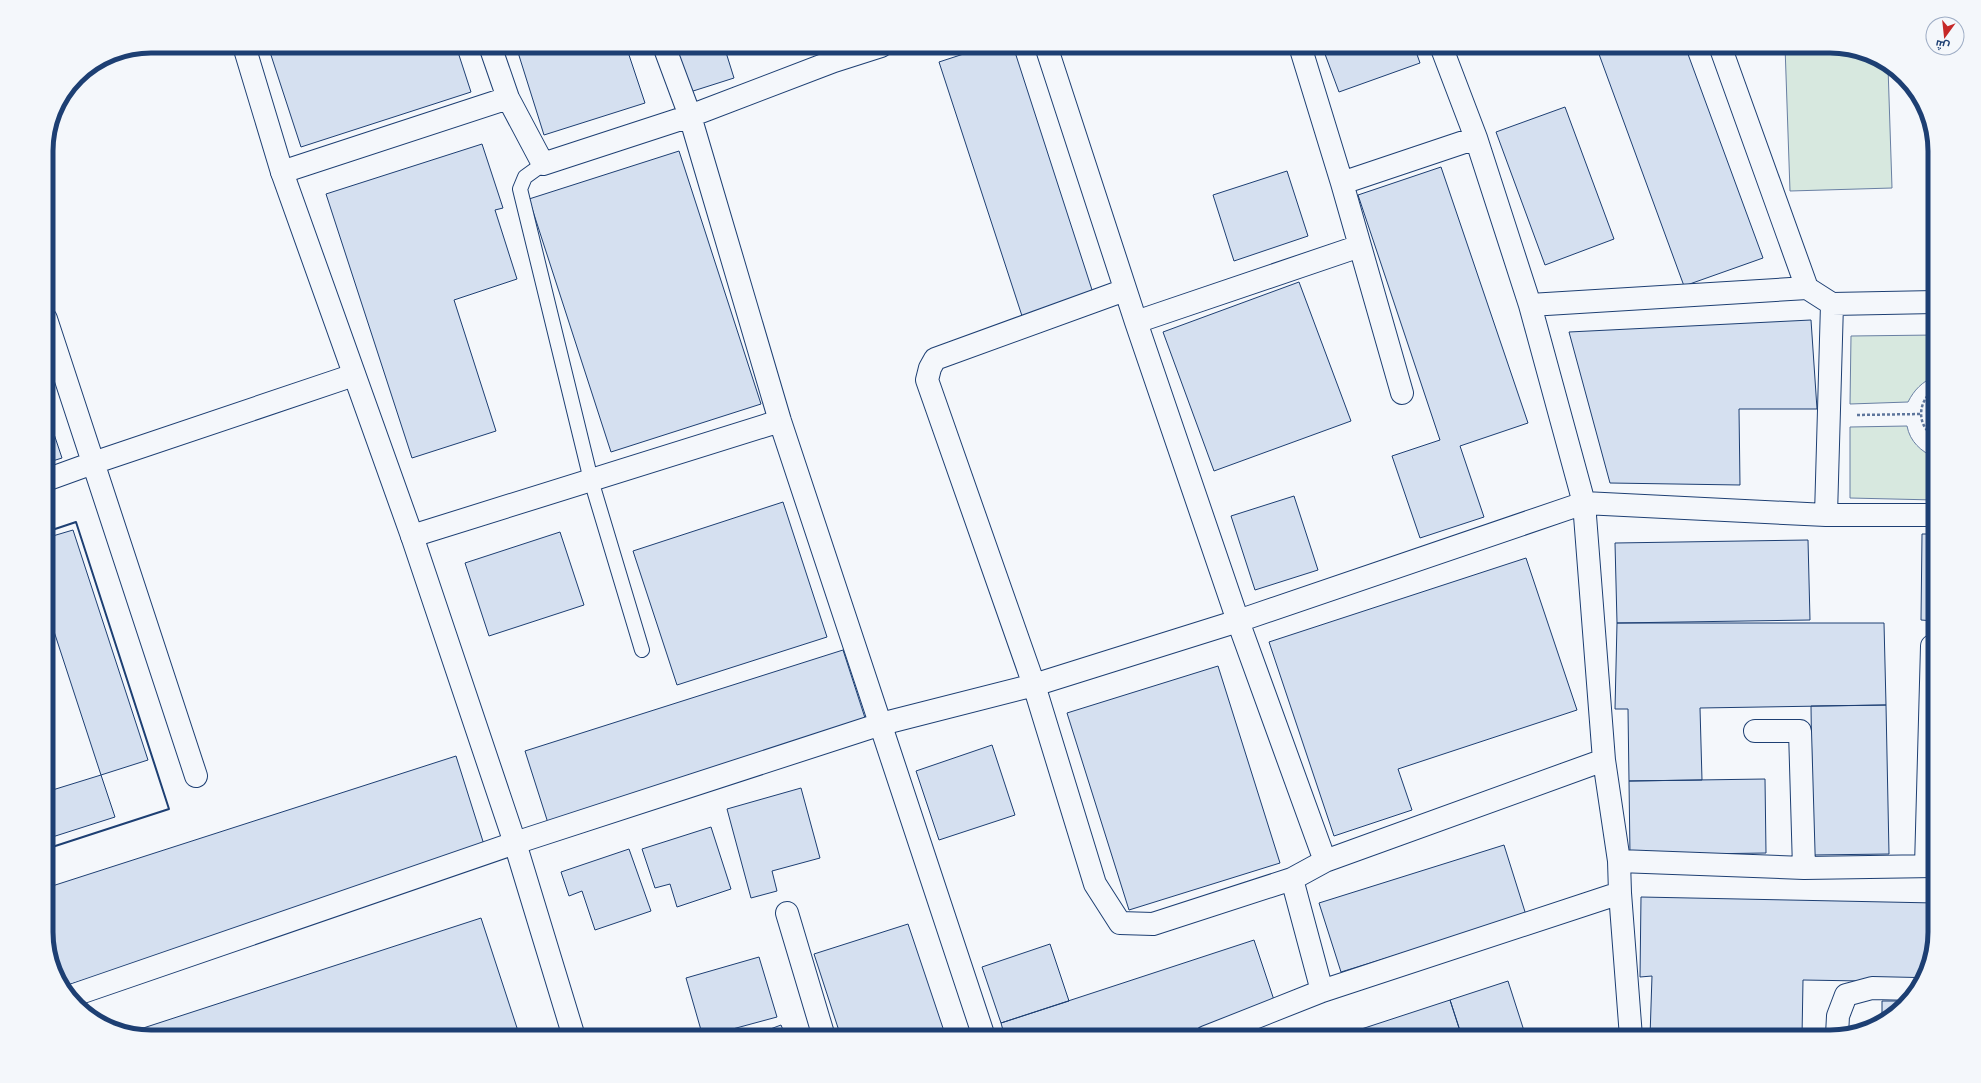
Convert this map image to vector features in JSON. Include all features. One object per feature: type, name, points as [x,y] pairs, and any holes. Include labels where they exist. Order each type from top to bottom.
[{"type":"street","points":[[246,53],[282,172],[412,536],[515,843],[572,1030]]},
{"type":"street","points":[[492,53],[508,98],[543,164],[690,116],[831,54]]},
{"type":"street","points":[[667,53],[690,116],[780,421],[982,1030]]},
{"type":"street","points":[[1048,53],[1125,290],[1238,621],[1325,861]]},
{"type":"street","points":[[1302,53],[1342,183],[1402,393]]},
{"type":"street","points":[[1444,53],[1476,138],[1530,304],[1584,503],[1604,760],[1619,861],[1630,1030]]},
{"type":"street","points":[[1723,53],[1807,288]]},
{"type":"street","points":[[282,172],[508,98]]},
{"type":"street","points":[[1342,183],[1476,138]]},
{"type":"street","points":[[1136,322],[1360,246]]},
{"type":"street","points":[[1530,304],[1807,288],[1832,304],[1928,302]]},
{"type":"street","points":[[1125,290],[935,359],[930,368],[927,380],[1034,685],[1095,884],[1120,923],[1153,924],[1292,879],[1325,861],[1604,760]]},
{"type":"street","points":[[1826,514],[1832,304]]},
{"type":"street","points":[[53,340],[196,776]]},
{"type":"street","points":[[53,477],[354,375]]},
{"type":"street","points":[[412,536],[780,421]]},
{"type":"street","points":[[75,994],[515,843],[881,724],[1034,685],[1238,621],[1584,503],[1826,514],[1928,515]]},
{"type":"street","points":[[1755,731],[1800,731],[1804,868]]},
{"type":"street","points":[[1619,861],[1804,868],[1928,866]]},
{"type":"street","points":[[1292,879],[1322,991]]},
{"type":"street","points":[[1228,1030],[1322,991],[1620,893]]},
{"type":"street","points":[[787,913],[822,1030]]},
{"type":"street","points":[[1837,1030],[1838,1016],[1846,995],[1872,988],[1910,989]]},
{"type":"lane","points":[[543,164],[525,177],[520,189],[591,480],[642,650]]},
{"type":"path","points":[[1928,394],[1922,403],[1920,414],[1923,424],[1928,432]]},
{"type":"path","points":[[1828,415],[1920,414]]},
{"type":"shaded area","points":[[1785,53],[1837,53],[1862,58],[1885,69],[1888,72],[1892,188],[1790,191]]},
{"type":"shaded area","points":[[1928,335],[1928,380],[1919,387],[1908,402],[1850,404],[1851,336]]},
{"type":"shaded area","points":[[1907,426],[1908,432],[1913,441],[1928,454],[1928,500],[1850,498],[1850,427]]},
{"type":"building","points":[[270,53],[458,53],[471,92],[301,147]]},
{"type":"building","points":[[518,53],[628,53],[645,103],[544,135]]},
{"type":"building","points":[[677,53],[726,53],[734,78],[690,92]]},
{"type":"building","points":[[967,53],[1015,53],[1094,296],[1023,319],[939,62]]},
{"type":"building","points":[[1325,53],[1416,53],[1420,63],[1339,92]]},
{"type":"building","points":[[1599,53],[1688,53],[1763,258],[1684,286]]},
{"type":"building","points":[[1565,107],[1614,239],[1545,265],[1496,132]]},
{"type":"building","points":[[482,144],[503,208],[495,210],[517,279],[454,300],[496,431],[412,458],[326,194]]},
{"type":"building","points":[[679,151],[761,404],[611,452],[529,199]]},
{"type":"building","points":[[1441,167],[1528,423],[1460,446],[1484,517],[1420,538],[1392,456],[1440,440],[1358,195]]},
{"type":"building","points":[[1287,171],[1308,236],[1234,261],[1213,195]]},
{"type":"building","points":[[1299,282],[1351,421],[1214,471],[1163,332]]},
{"type":"building","points":[[1811,320],[1817,409],[1739,409],[1740,485],[1610,483],[1569,332]]},
{"type":"building","points":[[53,431],[62,458],[53,461]]},
{"type":"building","points":[[1294,496],[1318,570],[1255,590],[1231,516]]},
{"type":"building","points":[[783,502],[827,637],[677,685],[633,551]]},
{"type":"building","points":[[73,530],[148,760],[101,775],[53,628],[53,536]]},
{"type":"building","points":[[560,532],[584,605],[489,636],[465,563]]},
{"type":"building","points":[[1922,534],[1928,534],[1928,620],[1921,620]]},
{"type":"building","points":[[1808,540],[1810,620],[1617,623],[1615,543]]},
{"type":"building","points":[[1526,558],[1577,710],[1398,769],[1412,810],[1334,836],[1269,642]]},
{"type":"building","points":[[1617,623],[1884,623],[1886,705],[1700,708],[1702,780],[1629,781],[1628,709],[1615,709]]},
{"type":"building","points":[[843,650],[866,721],[548,823],[525,751]]},
{"type":"building","points":[[1218,666],[1280,863],[1129,910],[1067,713]]},
{"type":"building","points":[[1886,705],[1889,854],[1813,855],[1811,706]]},
{"type":"building","points":[[992,745],[1015,815],[939,840],[916,771]]},
{"type":"building","points":[[456,756],[486,851],[68,985],[58,964],[53,939],[53,886]]},
{"type":"building","points":[[101,775],[115,817],[53,837],[53,790]]},
{"type":"building","points":[[1765,779],[1766,853],[1630,855],[1629,781]]},
{"type":"building","points":[[801,788],[820,858],[772,871],[777,891],[751,898],[727,809]]},
{"type":"building","points":[[711,827],[731,889],[677,907],[670,884],[655,888],[642,849]]},
{"type":"building","points":[[1504,845],[1526,915],[1341,972],[1319,903]]},
{"type":"building","points":[[629,849],[651,911],[595,930],[582,891],[569,896],[561,872]]},
{"type":"building","points":[[1641,897],[1928,903],[1928,939],[1926,951],[1923,964],[1915,982],[1803,980],[1802,1030],[1650,1030],[1652,976],[1640,977]]},
{"type":"building","points":[[481,918],[518,1030],[144,1030],[139,1029]]},
{"type":"building","points":[[908,924],[944,1030],[839,1030],[814,954]]},
{"type":"building","points":[[1254,940],[1275,1003],[1193,1030],[1003,1030],[1001,1023]]},
{"type":"building","points":[[1050,944],[1069,1001],[1001,1023],[982,967]]},
{"type":"building","points":[[759,957],[777,1017],[729,1030],[701,1030],[686,978]]},
{"type":"building","points":[[1508,981],[1524,1030],[1460,1030],[1450,1000]]},
{"type":"building","points":[[1450,1000],[1460,1030],[1358,1030]]},
{"type":"building","points":[[1882,1001],[1900,1001],[1895,1006],[1882,1016]]},
{"type":"building","points":[[781,1025],[783,1030],[768,1030]]},
{"type":"wall","points":[[53,530],[76,522],[169,809],[53,847]]}]
